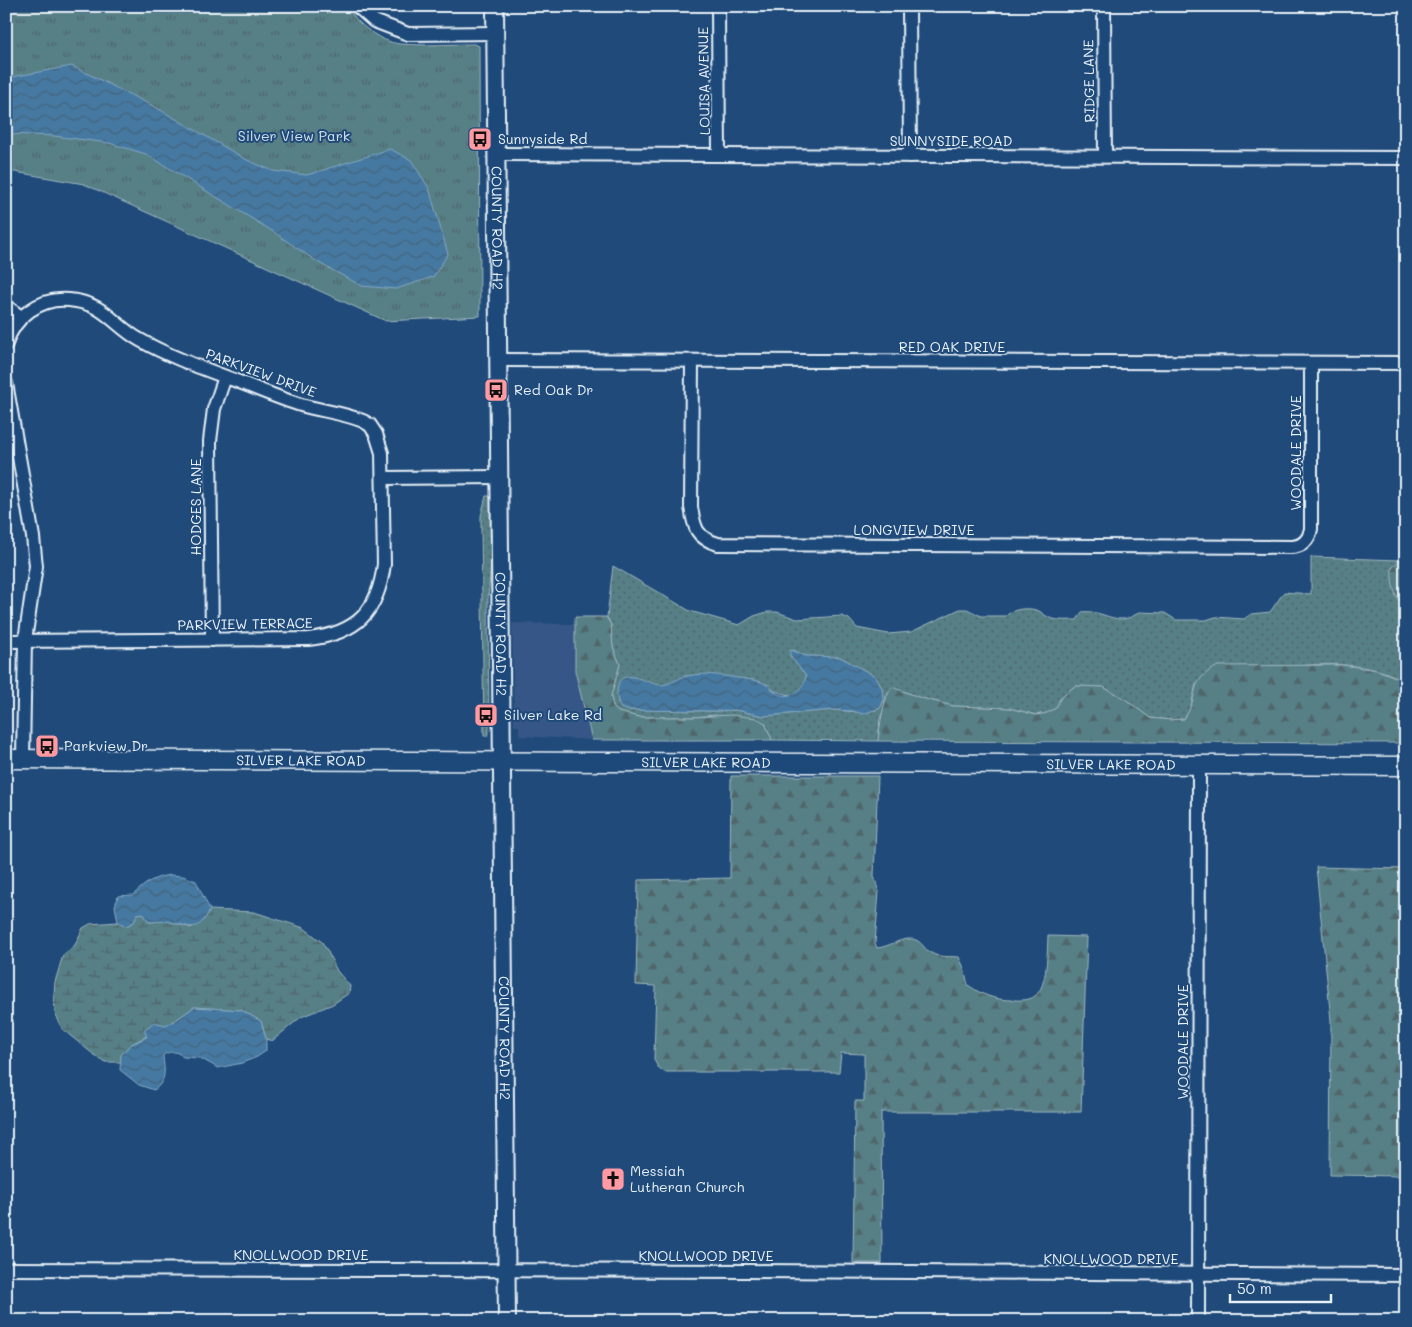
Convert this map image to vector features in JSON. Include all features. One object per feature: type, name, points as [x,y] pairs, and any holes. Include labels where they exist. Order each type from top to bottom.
[{"type":"main road","name":"SILVER LAKE ROAD","points":[[15,759],[1406,766]]},
{"type":"street","points":[[357,6],[374,21],[383,26],[408,34],[495,33]]},
{"type":"street","name":"COUNTY ROAD H2","points":[[495,6],[507,1321]]},
{"type":"street","name":"LOUISA AVENUE","points":[[718,6],[719,155]]},
{"type":"street","points":[[910,6],[910,156]]},
{"type":"street","name":"RIDGE LANE","points":[[1104,6],[1105,156]]},
{"type":"street","name":"SUNNYSIDE ROAD","points":[[496,154],[1406,158]]},
{"type":"street","name":"PARKVIEW DRIVE","points":[[6,344],[12,330],[21,317],[40,305],[52,301],[66,300],[80,301],[93,305],[138,339],[176,359],[299,404],[364,421],[376,434],[382,453],[384,478]]},
{"type":"street","points":[[6,306],[21,317]]},
{"type":"street","name":"RED OAK DRIVE","points":[[498,360],[1406,363]]},
{"type":"street","name":"LONGVIEW DRIVE","points":[[692,361],[690,506],[695,528],[708,541],[718,544],[1298,547],[1306,542]]},
{"type":"street","name":"WOODALE DRIVE","points":[[1306,542],[1310,536],[1311,529],[1311,363]]},
{"type":"street","name":"HODGES LANE","points":[[212,640],[210,441],[214,409],[225,377]]},
{"type":"street","points":[[6,383],[36,566],[25,640],[15,759]]},
{"type":"street","points":[[384,478],[499,477]]},
{"type":"street","name":"PARKVIEW TERRACE","points":[[6,641],[309,639],[328,637],[353,625],[367,612],[378,596],[384,564],[384,478]]},
{"type":"street","name":"WOODALE DRIVE","points":[[1198,1321],[1199,764]]},
{"type":"street","name":"KNOLLWOOD DRIVE","points":[[6,1269],[1406,1274]]},
{"type":"shaded area","points":[[512,623],[575,624],[575,671],[592,740],[519,736],[519,726],[514,726]]},
{"type":"green space","name":"Silver View Park","points":[[6,6],[348,6],[356,19],[370,31],[393,43],[418,45],[474,44],[479,46],[480,316],[386,321],[84,184],[9,171],[6,173]]},
{"type":"green space","points":[[486,496],[489,496],[491,499],[491,563],[488,599],[489,730],[487,736],[484,736],[481,516]]},
{"type":"green space","points":[[1311,557],[1400,560],[1392,568],[1396,597],[1406,608],[1406,681],[1388,673],[1355,666],[1332,664],[1286,667],[1196,684],[1190,710],[1184,719],[1171,720],[1150,718],[1125,699],[1103,687],[1075,686],[1061,697],[1056,708],[1047,713],[1036,715],[1009,708],[953,706],[921,698],[903,691],[886,694],[880,719],[878,741],[772,740],[765,723],[715,715],[639,717],[618,712],[613,707],[611,696],[620,664],[613,647],[611,625],[607,617],[613,566],[690,611],[739,625],[754,616],[767,612],[777,612],[797,619],[842,616],[849,619],[857,628],[888,634],[911,632],[960,609],[967,609],[981,616],[1006,616],[1013,611],[1031,609],[1056,620],[1077,620],[1082,612],[1097,613],[1118,619],[1131,617],[1139,612],[1165,613],[1176,620],[1206,620],[1215,617],[1244,619],[1251,614],[1270,612],[1284,592],[1311,594]],"holes":[[[793,650],[806,656],[840,657],[875,676],[882,688],[883,702],[880,708],[857,712],[834,710],[764,716],[735,710],[627,710],[618,703],[618,686],[651,683],[660,686],[675,682],[685,676],[720,676],[753,680],[769,685],[774,691],[790,695],[802,688],[806,675],[790,656]]]},
{"type":"green space","points":[[1400,560],[1406,560],[1406,608],[1394,590],[1392,580],[1392,568]]},
{"type":"green space","points":[[575,617],[606,617],[611,625],[613,647],[620,664],[611,696],[613,707],[618,712],[639,717],[732,715],[756,718],[765,723],[772,740],[592,740],[575,671]]},
{"type":"green space","points":[[1342,665],[1377,670],[1406,681],[1406,743],[878,741],[884,705],[892,687],[921,698],[953,706],[1009,708],[1036,715],[1047,713],[1056,708],[1061,697],[1075,686],[1103,687],[1125,699],[1150,718],[1171,720],[1184,719],[1192,703],[1198,683],[1208,672],[1218,666]]},
{"type":"green space","points":[[731,776],[878,776],[874,876],[879,892],[875,943],[877,948],[903,940],[915,940],[934,955],[959,957],[968,985],[978,992],[1000,999],[1021,1000],[1030,999],[1035,996],[1042,985],[1045,977],[1048,936],[1087,937],[1081,1112],[881,1112],[882,1263],[853,1263],[855,1101],[864,1101],[864,1054],[841,1053],[839,1072],[664,1072],[654,1060],[656,986],[636,985],[638,880],[730,878]]},
{"type":"green space","points":[[1316,867],[1406,869],[1406,1176],[1330,1175],[1331,1021]]},
{"type":"green space","points":[[210,910],[254,912],[304,928],[322,942],[337,971],[350,986],[349,993],[333,1004],[301,1017],[272,1041],[266,1039],[261,1021],[241,1010],[194,1007],[176,1020],[130,1045],[121,1055],[121,1062],[105,1062],[62,1029],[55,1012],[55,982],[63,955],[75,945],[83,928],[90,924],[118,922],[126,926],[134,922],[137,914],[143,913],[149,922],[168,921],[191,928],[206,917]]},
{"type":"water","points":[[72,66],[157,108],[247,160],[273,171],[307,175],[390,149],[411,160],[429,188],[448,254],[433,277],[396,289],[362,286],[319,263],[272,231],[146,154],[109,143],[54,136],[6,134],[6,78]]},
{"type":"water","points":[[790,650],[806,656],[840,657],[875,676],[882,688],[883,702],[880,708],[863,714],[853,711],[834,710],[764,716],[735,710],[627,710],[621,708],[617,698],[618,686],[625,677],[637,678],[662,685],[684,677],[703,674],[753,680],[764,684],[779,694],[790,695],[799,690],[806,676],[790,656]]},
{"type":"water","points":[[171,875],[183,876],[196,881],[210,910],[202,923],[189,926],[165,921],[149,922],[143,913],[137,914],[134,922],[126,926],[118,922],[115,906],[118,896],[133,895],[150,881]]},
{"type":"water","points":[[194,1007],[241,1010],[261,1021],[266,1039],[266,1051],[242,1063],[218,1068],[200,1058],[183,1057],[176,1052],[163,1055],[163,1078],[154,1090],[139,1085],[120,1070],[121,1055],[130,1045],[147,1037],[144,1030],[154,1022],[165,1025],[176,1020]]},
{"type":"place","name":"Sunnyside Rd","points":[[480,139]]},
{"type":"place","name":"Red Oak Dr","points":[[496,390]]},
{"type":"place","name":"Silver Lake Rd","points":[[486,715]]},
{"type":"place","name":"Parkview Dr","points":[[47,746]]},
{"type":"place","name":"Messiah Lutheran Church","points":[[613,1179]]}]
